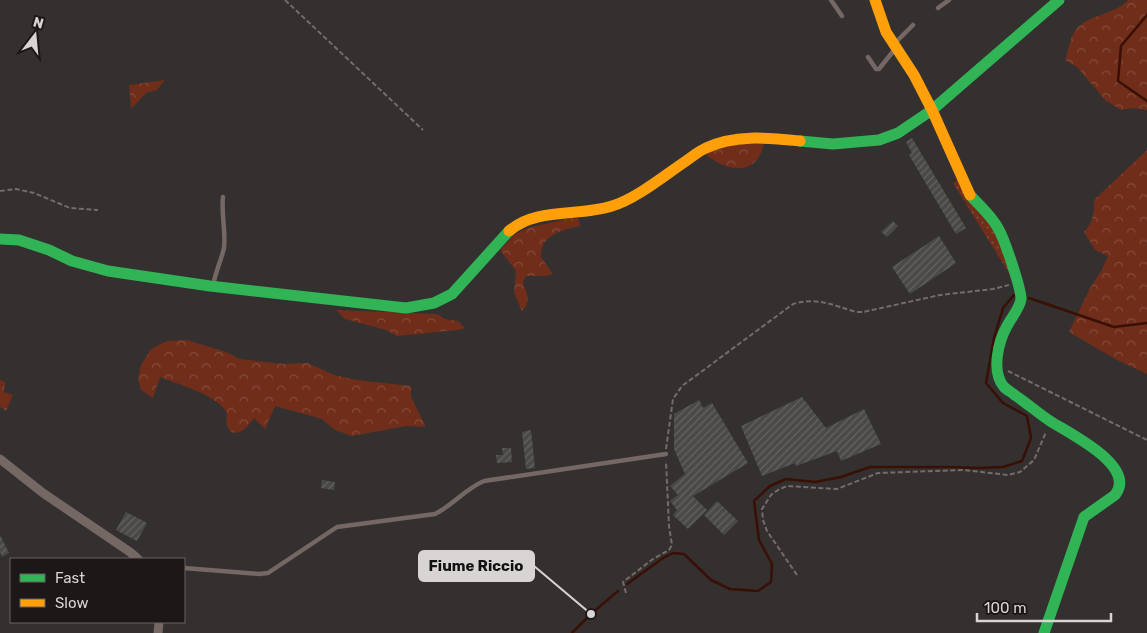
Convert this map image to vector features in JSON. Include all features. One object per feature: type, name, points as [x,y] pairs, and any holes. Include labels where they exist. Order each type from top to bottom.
[{"type":"street","points":[[875,0],[886,32],[896,45],[932,110],[968,193],[999,230],[1019,286],[1020,300],[1002,337],[997,365],[1000,381],[1004,387],[1049,420],[1096,450],[1118,472],[1121,482],[1118,492],[1111,500],[1091,510],[1084,517],[1044,633]]},
{"type":"street","points":[[0,239],[19,240],[50,250],[72,261],[108,271],[213,286],[406,308],[432,305],[449,297],[458,289],[510,229],[536,217],[596,210],[612,206],[642,190],[705,148],[741,139],[764,138],[833,144],[879,140],[898,133],[932,110],[1056,1]]},
{"type":"street","points":[[0,459],[43,493],[137,558]]},
{"type":"lane","points":[[830,0],[842,16]]},
{"type":"lane","points":[[938,8],[949,0]]},
{"type":"lane","points":[[868,57],[876,69],[879,70],[896,45],[913,25]]},
{"type":"lane","points":[[213,286],[224,248],[223,197]]},
{"type":"lane","points":[[185,568],[259,574],[268,573],[338,527],[435,514],[446,509],[473,486],[484,481],[666,454]]},
{"type":"path","points":[[285,0],[423,130]]},
{"type":"path","points":[[0,192],[16,189],[34,193],[70,208],[98,210]]},
{"type":"path","points":[[626,593],[623,582],[653,559],[669,550],[672,545],[669,526],[666,454],[673,399],[682,386],[792,304],[804,300],[815,300],[856,312],[863,312],[965,291],[993,289],[1010,284],[1019,286]]},
{"type":"path","points":[[997,365],[1147,440]]},
{"type":"path","points":[[797,575],[766,531],[762,520],[762,509],[771,495],[778,490],[787,486],[837,489],[878,473],[964,470],[1008,475],[1020,472],[1034,460],[1046,436],[1049,420]]},
{"type":"green space","points":[[1128,0],[1147,0],[1147,110],[1133,108],[1121,110],[1105,100],[1077,67],[1065,60],[1072,37],[1080,26],[1093,18],[1116,9]]},
{"type":"green space","points":[[165,80],[157,90],[146,93],[131,109],[129,85]]},
{"type":"green space","points":[[764,142],[761,154],[755,162],[740,168],[722,165],[705,154],[731,145]]},
{"type":"green space","points":[[1147,150],[1147,374],[1117,360],[1069,332],[1108,256],[1095,250],[1084,232],[1092,218],[1094,200]]},
{"type":"green space","points":[[959,179],[997,229],[1012,278],[953,183]]},
{"type":"green space","points":[[578,217],[580,226],[559,232],[544,243],[541,257],[553,274],[547,276],[526,276],[523,281],[528,300],[522,311],[514,293],[516,271],[500,250],[514,235],[530,227]]},
{"type":"green space","points":[[336,310],[437,314],[445,319],[458,321],[465,328],[397,336],[386,330],[345,319]]},
{"type":"green space","points":[[187,340],[226,352],[240,359],[283,364],[308,363],[334,375],[357,380],[411,386],[411,397],[426,427],[406,426],[352,436],[335,430],[322,419],[275,406],[265,429],[254,418],[244,430],[232,432],[227,424],[227,413],[215,400],[206,395],[160,377],[153,398],[141,390],[138,379],[141,365],[151,349],[167,341]]},
{"type":"green space","points":[[0,380],[5,382],[4,392],[13,395],[6,411],[0,408]]},
{"type":"building","points":[[912,138],[966,228],[956,234],[909,155],[912,153],[906,142]]},
{"type":"building","points":[[893,221],[898,226],[887,237],[881,232]]},
{"type":"building","points":[[939,236],[956,263],[910,294],[892,267]]},
{"type":"building","points":[[802,397],[826,428],[864,409],[881,444],[841,461],[837,451],[796,466],[795,463],[762,476],[741,426]]},
{"type":"building","points":[[699,400],[703,408],[712,403],[748,463],[693,496],[707,510],[688,529],[673,515],[677,510],[670,501],[678,495],[670,486],[685,474],[674,449],[674,414]]},
{"type":"building","points":[[531,430],[535,468],[526,469],[522,432]]},
{"type":"building","points":[[502,448],[511,448],[512,462],[497,463],[496,455],[503,455]]},
{"type":"building","points":[[322,480],[335,482],[334,490],[321,488]]},
{"type":"building","points":[[717,501],[738,521],[724,535],[704,515]]},
{"type":"building","points":[[126,512],[147,523],[137,541],[116,530]]},
{"type":"building","points":[[0,535],[9,553],[2,557],[0,552]]},
{"type":"waterway","points":[[1147,15],[1121,46],[1118,81],[1147,101]]},
{"type":"waterway","points":[[627,584],[673,553],[684,554],[711,580],[730,589],[758,591],[771,582],[772,564],[759,540],[754,501],[770,486],[786,479],[815,482],[841,477],[870,467],[979,468],[1003,467],[1022,461],[1031,438],[1027,416],[1003,403],[986,383],[994,338],[1003,308],[1014,295]]},
{"type":"waterway","points":[[1029,298],[1114,327],[1147,323]]},
{"type":"waterway","points":[[572,633],[618,591]]},
{"type":"traffic: fast","points":[[800,141],[833,144],[879,140],[898,133],[932,110],[1059,0]]},
{"type":"traffic: fast","points":[[970,195],[990,216],[999,230],[1012,264],[1021,299],[1001,340],[997,357],[1000,381],[1005,388],[1046,418],[1098,452],[1117,473],[1120,484],[1115,495],[1084,517],[1044,633]]},
{"type":"traffic: fast","points":[[0,239],[19,240],[49,250],[72,261],[108,271],[210,286],[406,308],[434,303],[452,294],[509,231]]},
{"type":"traffic: slow","points":[[875,0],[886,32],[914,75],[932,110],[970,195]]},
{"type":"traffic: slow","points":[[509,231],[520,223],[545,215],[599,209],[621,203],[650,186],[701,151],[717,144],[752,138],[800,141]]},
{"type":"place","name":"Fiume Riccio","points":[[591,614]]}]
